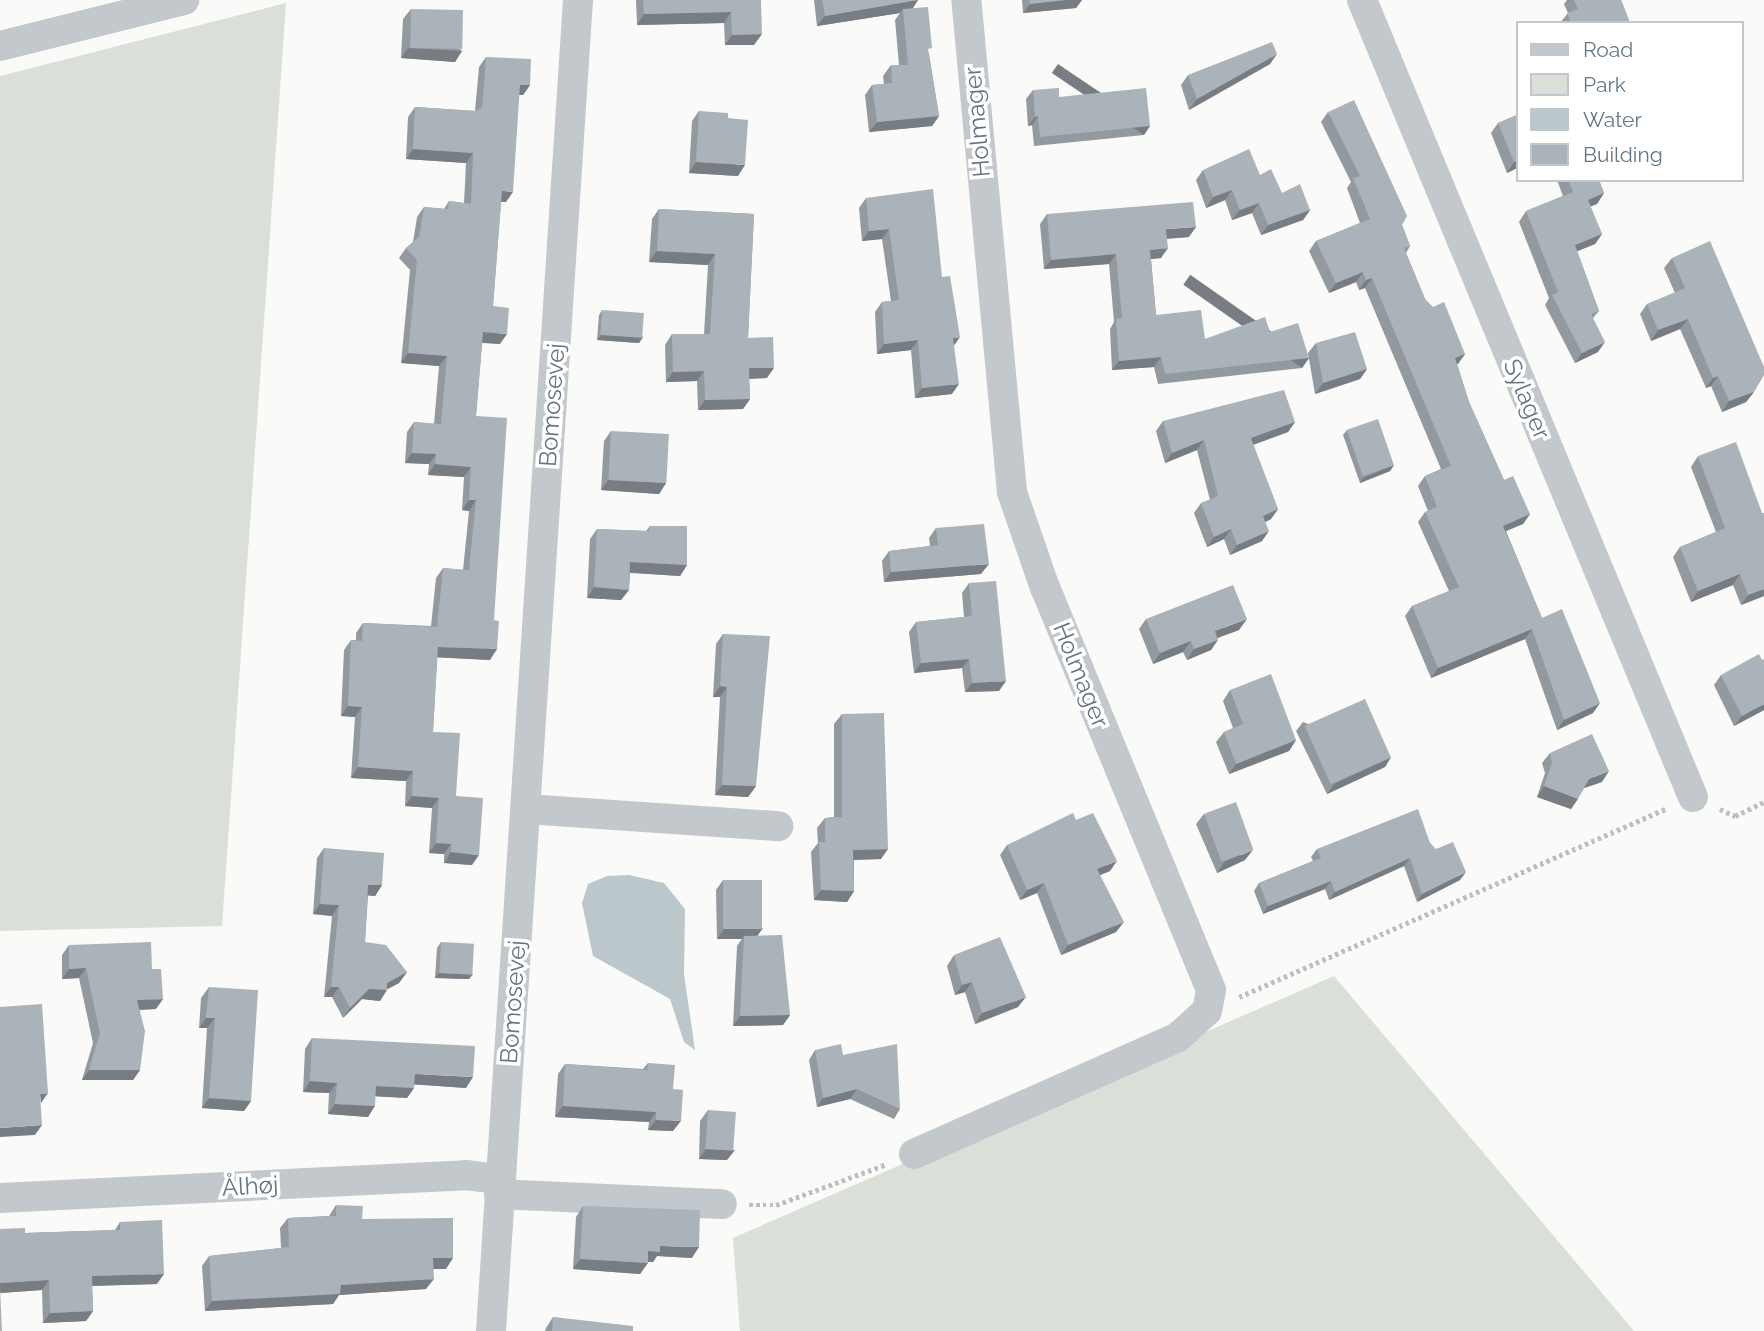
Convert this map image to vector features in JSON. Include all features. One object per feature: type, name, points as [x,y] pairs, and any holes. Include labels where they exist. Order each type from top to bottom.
[{"type":"street","points":[[0,46],[184,0]]},
{"type":"street","name":"Bomosevej","points":[[491,1331],[578,0]]},
{"type":"street","name":"Holmager","points":[[965,0],[1012,492],[1045,588],[1211,990],[1207,1012]]},
{"type":"street","name":"Sylager","points":[[1362,0],[1693,797]]},
{"type":"street","points":[[526,809],[778,827]]},
{"type":"street","points":[[914,1154],[1178,1037],[1207,1012]]},
{"type":"street","name":"Ålhøj","points":[[0,1198],[466,1175],[500,1186]]},
{"type":"street","points":[[500,1186],[722,1204]]},
{"type":"path","points":[[1207,1012],[1693,797],[1735,816],[1764,802]]},
{"type":"path","points":[[722,1204],[776,1205],[914,1154]]},
{"type":"green space","points":[[286,3],[222,926],[0,931],[0,76]]},
{"type":"green space","points":[[1334,976],[1634,1331],[740,1331],[733,1238]]},
{"type":"water","points":[[629,875],[664,883],[685,909],[684,974],[695,1050],[684,1042],[670,999],[593,956],[582,903],[588,884],[607,876]]},
{"type":"building","points":[[643,0],[761,0],[762,34],[732,35],[731,12],[644,14]]},
{"type":"building","points":[[822,0],[918,0],[825,16]]},
{"type":"building","points":[[1029,0],[1066,0],[1030,4]]},
{"type":"building","points":[[1574,0],[1621,0],[1629,21],[1570,21],[1567,13],[1578,9]]},
{"type":"building","points":[[928,7],[932,48],[928,49],[939,116],[877,122],[872,85],[892,83],[891,65],[908,65],[903,9]]},
{"type":"building","points":[[411,9],[463,10],[462,49],[410,48]]},
{"type":"building","points":[[1272,42],[1277,54],[1197,99],[1188,75]]},
{"type":"building","points":[[486,57],[531,59],[530,85],[520,85],[513,192],[502,191],[493,306],[509,308],[507,334],[483,332],[476,416],[507,418],[494,620],[499,621],[497,649],[438,647],[433,732],[460,733],[456,796],[483,798],[479,855],[451,852],[451,844],[436,843],[439,798],[412,796],[413,771],[358,767],[362,707],[348,706],[351,640],[362,641],[363,623],[437,627],[443,568],[469,570],[476,500],[469,500],[471,467],[435,464],[436,454],[412,453],[414,422],[441,424],[447,356],[408,353],[417,260],[406,248],[419,237],[424,207],[448,209],[449,201],[471,204],[473,153],[413,149],[415,107],[476,111],[482,107]]},
{"type":"building","points":[[1059,88],[1059,97],[1146,88],[1150,126],[1040,137],[1033,90]]},
{"type":"building","points":[[1354,100],[1407,216],[1402,225],[1410,246],[1404,248],[1425,299],[1433,307],[1444,302],[1465,354],[1455,358],[1469,402],[1504,480],[1513,476],[1530,514],[1503,526],[1542,618],[1562,609],[1600,703],[1564,720],[1532,629],[1438,668],[1412,606],[1459,587],[1425,512],[1437,507],[1425,476],[1451,466],[1372,278],[1366,280],[1363,272],[1336,283],[1316,241],[1370,219],[1353,178],[1360,176],[1328,112]]},
{"type":"building","points":[[699,111],[728,113],[728,118],[748,120],[745,165],[696,162]]},
{"type":"building","points":[[1516,115],[1516,161],[1514,162],[1498,123]]},
{"type":"building","points":[[1249,149],[1260,175],[1271,169],[1282,193],[1300,184],[1310,210],[1268,225],[1259,203],[1240,210],[1232,190],[1213,197],[1203,170]]},
{"type":"building","points":[[1569,182],[1600,182],[1604,193],[1588,200],[1602,234],[1575,245],[1599,311],[1591,314],[1605,342],[1582,353],[1552,295],[1558,292],[1526,211],[1573,192]]},
{"type":"building","points":[[933,189],[942,277],[950,276],[960,337],[953,338],[959,384],[922,388],[918,340],[884,344],[882,302],[899,300],[889,229],[869,231],[866,198]]},
{"type":"building","points":[[1193,202],[1196,227],[1166,229],[1168,248],[1150,250],[1156,315],[1201,310],[1205,339],[1265,317],[1270,332],[1298,323],[1309,358],[1165,374],[1161,357],[1119,361],[1116,319],[1122,318],[1116,254],[1051,260],[1047,214]]},
{"type":"building","points":[[659,209],[754,214],[748,338],[773,337],[774,368],[749,368],[750,399],[705,400],[704,371],[673,372],[672,334],[710,334],[715,254],[657,251]]},
{"type":"building","points":[[1710,241],[1764,367],[1764,375],[1754,392],[1729,401],[1718,376],[1713,378],[1688,319],[1658,330],[1647,304],[1685,288],[1672,258]]},
{"type":"building","points":[[602,310],[644,313],[642,338],[600,335]]},
{"type":"building","points":[[1355,332],[1367,369],[1323,383],[1316,343]]},
{"type":"building","points":[[1284,390],[1295,422],[1251,438],[1278,509],[1263,516],[1269,531],[1237,545],[1231,529],[1214,537],[1201,503],[1218,496],[1204,440],[1172,453],[1163,421]]},
{"type":"building","points":[[1378,419],[1394,465],[1363,476],[1347,430]]},
{"type":"building","points":[[611,431],[669,434],[666,483],[608,480]]},
{"type":"building","points":[[1736,442],[1764,513],[1764,589],[1748,595],[1740,574],[1698,591],[1680,547],[1725,528],[1698,456]]},
{"type":"building","points":[[984,524],[989,564],[891,572],[889,551],[938,545],[936,528]]},
{"type":"building","points":[[650,526],[687,526],[687,565],[630,562],[629,590],[594,587],[597,529],[649,531]]},
{"type":"building","points":[[996,581],[1006,681],[972,683],[969,659],[921,663],[916,622],[972,616],[969,583]]},
{"type":"building","points":[[1233,585],[1247,619],[1215,631],[1218,640],[1194,649],[1191,641],[1160,653],[1146,619]]},
{"type":"building","points":[[723,634],[770,636],[756,786],[722,785],[727,687],[720,686]]},
{"type":"building","points":[[1759,654],[1762,660],[1764,659],[1764,704],[1742,716],[1721,675]]},
{"type":"building","points":[[1271,674],[1296,740],[1236,764],[1224,732],[1243,724],[1230,690]]},
{"type":"building","points":[[1365,699],[1391,757],[1331,784],[1305,726]]},
{"type":"building","points":[[884,713],[888,849],[853,850],[854,891],[821,890],[819,842],[825,842],[825,818],[842,817],[842,714]]},
{"type":"building","points":[[1592,734],[1609,771],[1589,779],[1578,799],[1544,786],[1552,763],[1550,753]]},
{"type":"building","points":[[1236,802],[1253,850],[1221,862],[1204,814]]},
{"type":"building","points":[[1418,809],[1430,843],[1436,849],[1453,842],[1466,872],[1422,894],[1410,858],[1335,892],[1331,881],[1268,906],[1259,883],[1321,858],[1317,849]]},
{"type":"building","points":[[1073,813],[1076,820],[1093,813],[1117,861],[1097,869],[1124,922],[1068,945],[1044,883],[1027,890],[1007,845]]},
{"type":"building","points":[[324,848],[384,853],[382,885],[368,885],[365,942],[386,945],[407,972],[387,983],[387,990],[369,989],[350,1008],[339,987],[331,987],[339,905],[320,904]]},
{"type":"building","points":[[723,880],[762,880],[762,929],[723,929]]},
{"type":"building","points":[[782,935],[790,1015],[740,1016],[744,936]]},
{"type":"building","points":[[1000,937],[1026,997],[982,1013],[972,982],[962,985],[954,955]]},
{"type":"building","points":[[151,942],[152,969],[161,969],[163,999],[137,1000],[145,1031],[140,1070],[89,1070],[100,1033],[86,968],[69,969],[69,945]]},
{"type":"building","points":[[441,942],[474,944],[472,975],[439,973]]},
{"type":"building","points":[[209,987],[258,990],[251,1101],[209,1098],[215,1018],[206,1018]]},
{"type":"building","points":[[42,1004],[48,1093],[40,1094],[42,1125],[0,1128],[0,1007]]},
{"type":"building","points":[[312,1038],[475,1046],[473,1077],[415,1074],[414,1088],[376,1086],[375,1106],[335,1104],[337,1083],[310,1081]]},
{"type":"building","points":[[841,1044],[843,1055],[897,1044],[900,1109],[857,1089],[823,1098],[815,1050]]},
{"type":"building","points":[[648,1063],[675,1065],[673,1089],[683,1090],[681,1121],[656,1120],[656,1112],[563,1106],[565,1064],[647,1070]]},
{"type":"building","points":[[708,1110],[736,1112],[733,1151],[705,1149]]},
{"type":"building","points":[[336,1205],[363,1206],[362,1219],[453,1218],[453,1258],[433,1258],[434,1279],[341,1285],[340,1294],[212,1301],[209,1256],[289,1247],[288,1218],[336,1216]]},
{"type":"building","points":[[583,1206],[700,1210],[699,1247],[660,1246],[660,1252],[648,1251],[648,1263],[580,1259]]},
{"type":"building","points":[[162,1220],[164,1274],[92,1276],[93,1311],[50,1313],[49,1280],[0,1283],[0,1229],[25,1228],[25,1233],[120,1230],[120,1222]]},
{"type":"building","points":[[0,1287],[2,1331],[0,1331]]},
{"type":"building","points":[[553,1317],[633,1326],[633,1331],[552,1331]]}]
